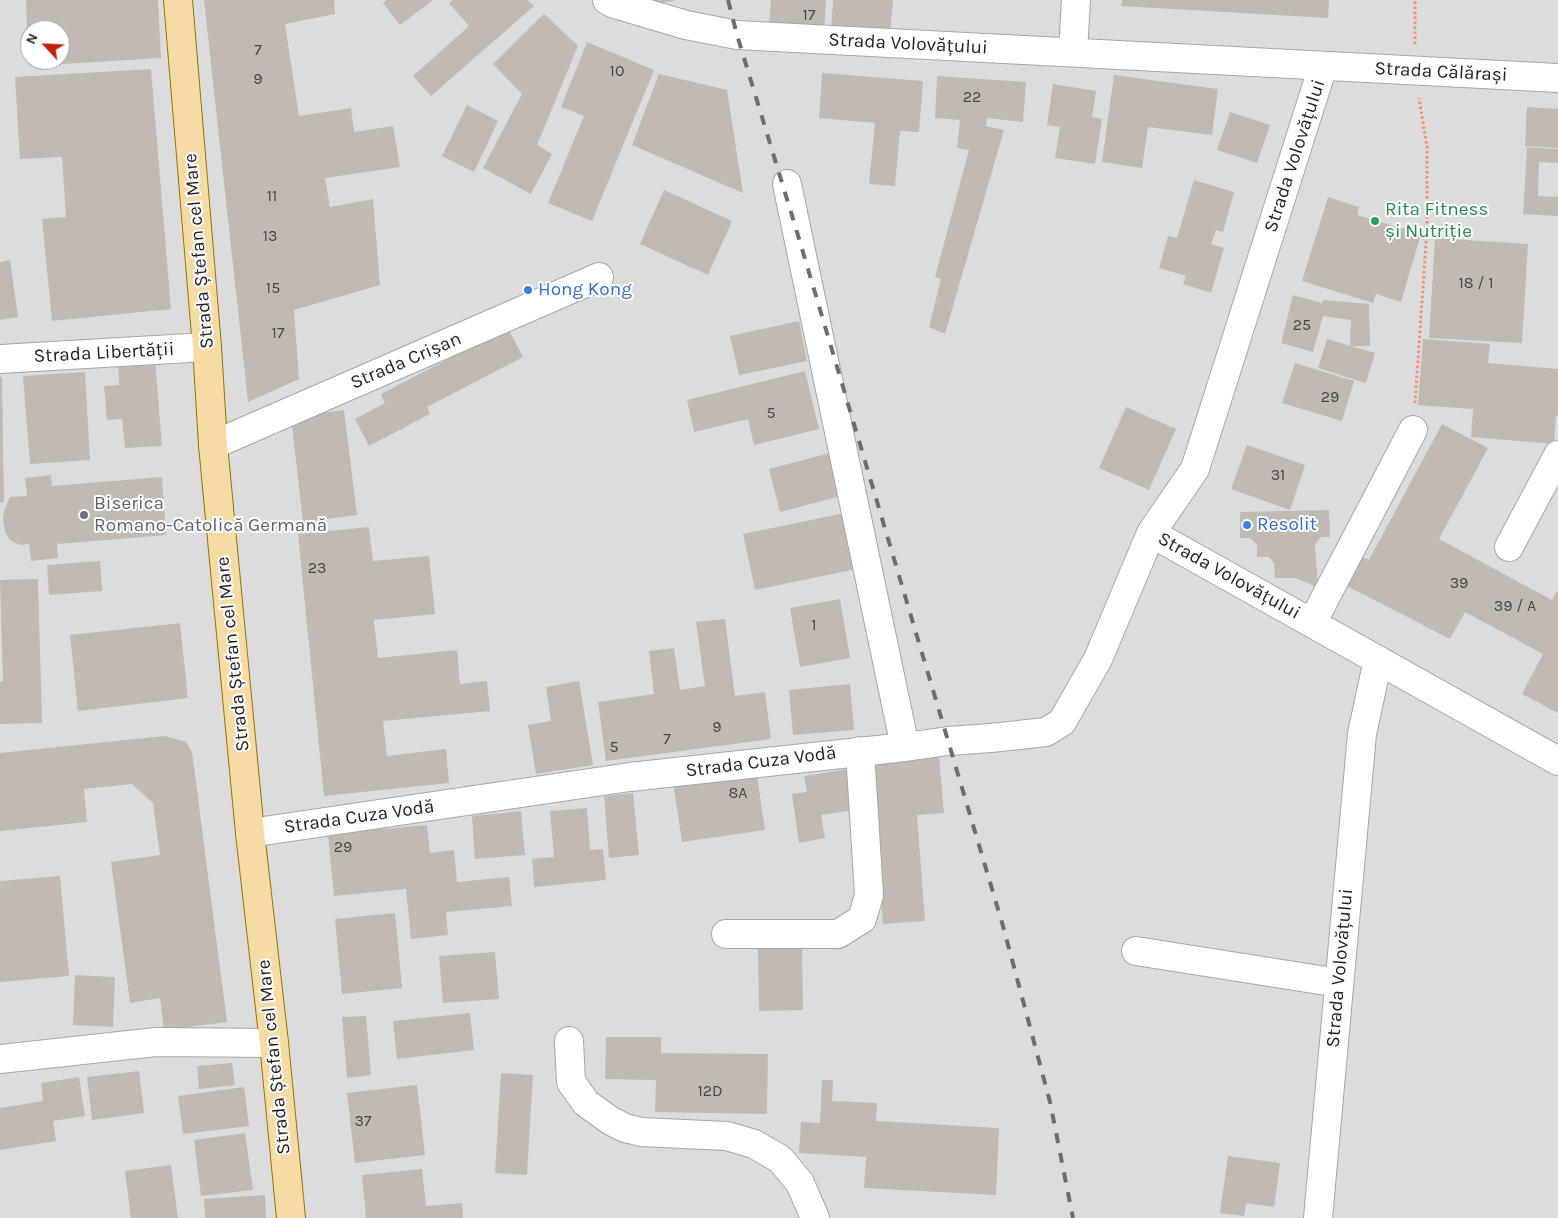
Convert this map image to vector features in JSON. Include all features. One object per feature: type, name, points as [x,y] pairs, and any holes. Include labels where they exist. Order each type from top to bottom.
[{"type":"main road","name":"Strada Ștefan cel Mare","points":[[178,0],[207,347],[213,445],[250,833],[274,1043],[291,1218]]},
{"type":"street","name":"Strada Volovățului","points":[[607,0],[686,25],[737,35],[1323,66],[1195,470],[1151,533],[1558,761]]},
{"type":"street","points":[[1073,52],[1076,0]]},
{"type":"street","name":"Strada Călărași","points":[[1323,66],[1558,78]]},
{"type":"street","points":[[788,184],[905,747]]},
{"type":"street","name":"Strada Crișan","points":[[213,445],[599,277]]},
{"type":"street","name":"Strada Libertății","points":[[0,359],[207,347]]},
{"type":"street","points":[[1312,623],[1413,430]]},
{"type":"street","points":[[1509,547],[1558,454]]},
{"type":"street","name":"Strada Cuza Vodă","points":[[250,833],[630,778],[948,741],[1046,732],[1062,722],[1098,659],[1151,533]]},
{"type":"street","name":"Strada Volovățului","points":[[1318,1218],[1362,734],[1378,660]]},
{"type":"street","points":[[726,934],[838,934],[862,919],[869,895],[860,751]]},
{"type":"street","points":[[1136,951],[1339,983]]},
{"type":"street","points":[[568,1041],[571,1082],[586,1103],[611,1121],[625,1128],[642,1132],[726,1136],[754,1144],[780,1159],[800,1183],[815,1218]]},
{"type":"street","points":[[0,1059],[156,1042],[274,1043]]},
{"type":"path","points":[[1413,430],[1427,229],[1426,147],[1414,71],[1415,0]]},
{"type":"shaded area","points":[[0,0],[1558,0],[1558,1218],[0,1218]]},
{"type":"building","points":[[26,0],[158,0],[161,58],[70,64],[70,20],[27,20]]},
{"type":"building","points":[[204,0],[334,0],[335,14],[285,24],[299,116],[351,108],[354,132],[393,126],[400,167],[325,178],[330,207],[373,199],[380,285],[294,310],[299,379],[248,402]]},
{"type":"building","points":[[386,0],[433,0],[400,25],[383,3]]},
{"type":"building","points":[[453,0],[528,0],[534,6],[431,96],[413,76],[469,26],[449,3]]},
{"type":"building","points":[[641,0],[674,0],[674,1],[651,4]]},
{"type":"building","points":[[771,0],[826,0],[824,34],[769,31]]},
{"type":"building","points":[[833,0],[893,0],[890,36],[831,32]]},
{"type":"building","points":[[1122,0],[1329,0],[1328,18],[1121,6]]},
{"type":"building","points":[[544,14],[578,46],[537,145],[552,154],[531,194],[483,168],[522,94],[493,64]]},
{"type":"building","points":[[587,42],[654,70],[592,221],[548,203],[584,116],[561,107]]},
{"type":"building","points":[[151,69],[171,309],[52,321],[42,219],[66,217],[62,157],[20,159],[15,77]]},
{"type":"building","points":[[822,73],[923,81],[919,132],[900,131],[895,186],[869,184],[875,123],[819,118]]},
{"type":"building","points":[[659,74],[727,90],[743,193],[632,145]]},
{"type":"building","points":[[1114,75],[1218,89],[1212,135],[1148,127],[1142,168],[1102,162]]},
{"type":"building","points":[[937,76],[1026,82],[1023,122],[987,118],[986,126],[1004,130],[945,334],[929,327],[941,279],[935,277],[969,150],[957,148],[960,120],[935,118]]},
{"type":"building","points":[[1053,84],[1096,91],[1092,117],[1102,119],[1095,164],[1055,158],[1060,127],[1047,125]]},
{"type":"building","points":[[467,105],[498,121],[474,172],[442,156]]},
{"type":"building","points":[[1527,107],[1558,109],[1558,148],[1525,146]]},
{"type":"building","points":[[1230,112],[1270,125],[1257,163],[1217,150]]},
{"type":"building","points":[[1527,147],[1558,149],[1558,163],[1539,162],[1538,196],[1558,197],[1558,216],[1523,214]]},
{"type":"building","points":[[1194,180],[1234,192],[1223,232],[1216,230],[1211,244],[1224,248],[1211,293],[1183,284],[1186,276],[1159,268],[1168,236],[1177,238]]},
{"type":"building","points":[[664,190],[732,221],[708,275],[640,244]]},
{"type":"building","points":[[1328,197],[1359,207],[1357,215],[1421,234],[1401,302],[1376,294],[1373,303],[1302,281]]},
{"type":"building","points":[[1435,238],[1528,244],[1522,343],[1429,338]]},
{"type":"building","points":[[10,260],[18,317],[0,320],[0,262]]},
{"type":"building","points":[[1293,295],[1322,303],[1323,300],[1369,304],[1370,346],[1350,346],[1351,320],[1323,316],[1313,352],[1281,343]]},
{"type":"building","points":[[799,321],[807,361],[739,375],[730,336]]},
{"type":"building","points":[[508,328],[523,357],[427,407],[430,414],[369,446],[355,419],[385,403],[381,394]]},
{"type":"building","points":[[1327,339],[1375,353],[1366,383],[1318,368]]},
{"type":"building","points":[[1423,339],[1490,344],[1488,363],[1558,369],[1558,416],[1556,415],[1554,444],[1471,437],[1473,409],[1418,405]]},
{"type":"building","points":[[155,360],[162,446],[125,448],[122,419],[107,420],[104,386],[119,385],[118,363]]},
{"type":"building","points":[[1295,363],[1354,381],[1342,421],[1282,403]]},
{"type":"building","points":[[805,371],[819,429],[754,445],[748,419],[694,432],[687,400]]},
{"type":"building","points":[[85,372],[90,460],[30,464],[23,376]]},
{"type":"building","points":[[0,377],[2,377],[4,502],[0,503]]},
{"type":"building","points":[[1126,407],[1176,429],[1149,490],[1099,468]]},
{"type":"building","points":[[344,410],[357,515],[303,522],[291,417]]},
{"type":"building","points":[[1442,424],[1488,448],[1439,539],[1552,600],[1558,589],[1558,713],[1522,694],[1543,654],[1465,612],[1450,639],[1343,584],[1358,555],[1369,560]]},
{"type":"building","points":[[1247,445],[1305,465],[1290,510],[1231,489]]},
{"type":"building","points":[[830,453],[841,496],[780,512],[769,469]]},
{"type":"building","name":"Biserica Romano-Catolică Germană","points":[[51,475],[52,486],[162,477],[166,535],[57,544],[58,558],[31,561],[29,544],[20,545],[10,540],[5,532],[4,511],[10,497],[27,496],[25,478]]},
{"type":"building","points":[[1329,510],[1330,537],[1321,537],[1315,544],[1318,588],[1296,578],[1275,578],[1274,563],[1269,557],[1257,557],[1257,545],[1250,538],[1240,538],[1240,512]]},
{"type":"building","points":[[850,512],[861,568],[755,590],[743,534]]},
{"type":"building","points":[[369,527],[373,561],[429,556],[435,614],[374,620],[378,658],[457,650],[460,684],[487,681],[490,711],[383,721],[387,756],[446,749],[449,783],[324,796],[298,534]]},
{"type":"building","points":[[100,561],[102,591],[49,595],[47,565]]},
{"type":"building","points":[[38,579],[42,723],[0,724],[0,682],[3,681],[0,580]]},
{"type":"building","points":[[840,599],[850,658],[800,667],[790,608]]},
{"type":"building","points":[[725,619],[735,696],[765,692],[771,739],[606,761],[598,702],[654,694],[649,651],[674,648],[680,690],[705,686],[696,622]]},
{"type":"building","points":[[180,623],[188,698],[78,711],[70,635]]},
{"type":"building","points":[[579,681],[593,765],[536,774],[528,725],[551,721],[546,687]]},
{"type":"building","points":[[850,684],[854,730],[793,735],[789,690]]},
{"type":"building","points":[[164,736],[186,742],[192,752],[227,1022],[164,1030],[160,998],[130,1003],[111,862],[160,855],[153,803],[132,784],[84,789],[87,822],[0,831],[0,753]]},
{"type":"building","points":[[939,756],[944,813],[917,815],[925,921],[883,924],[871,761]]},
{"type":"building","points":[[756,769],[765,830],[682,842],[673,782]]},
{"type":"building","points":[[848,769],[854,810],[821,815],[825,838],[799,843],[792,794],[807,792],[804,776]]},
{"type":"building","points":[[633,793],[639,855],[609,858],[604,796]]},
{"type":"building","points":[[587,808],[590,850],[603,849],[606,880],[534,887],[532,859],[554,857],[550,811]]},
{"type":"building","points":[[521,811],[525,855],[475,859],[472,816]]},
{"type":"building","points":[[427,825],[430,853],[454,850],[457,882],[509,877],[512,906],[446,912],[448,935],[411,939],[406,889],[334,896],[328,834]]},
{"type":"building","points":[[60,876],[69,976],[0,982],[0,881]]},
{"type":"building","points":[[395,913],[402,988],[342,994],[335,919]]},
{"type":"building","points":[[802,943],[803,1010],[759,1011],[758,944]]},
{"type":"building","points":[[495,952],[499,999],[443,1003],[439,956]]},
{"type":"building","points":[[75,975],[115,977],[113,1027],[73,1025]]},
{"type":"building","points":[[470,1013],[474,1050],[397,1059],[393,1021]]},
{"type":"building","points":[[366,1016],[371,1075],[347,1078],[342,1017]]},
{"type":"building","points":[[606,1037],[661,1037],[661,1053],[768,1054],[767,1114],[655,1112],[656,1080],[605,1079]]},
{"type":"building","points":[[232,1063],[235,1085],[199,1089],[197,1066]]},
{"type":"building","points":[[139,1071],[144,1113],[92,1120],[87,1077]]},
{"type":"building","points":[[501,1073],[533,1075],[527,1175],[495,1173]]},
{"type":"building","points":[[79,1077],[85,1116],[53,1121],[56,1141],[0,1150],[0,1108],[43,1101],[41,1083]]},
{"type":"building","points":[[822,1080],[833,1080],[832,1101],[877,1103],[876,1121],[999,1128],[996,1195],[864,1188],[866,1157],[799,1153],[801,1122],[820,1123]]},
{"type":"building","points":[[417,1085],[425,1155],[355,1163],[347,1093]]},
{"type":"building","points":[[244,1087],[249,1126],[183,1134],[178,1096]]},
{"type":"building","points":[[245,1133],[253,1190],[201,1196],[194,1140]]},
{"type":"building","points":[[1228,1156],[1280,1163],[1274,1207],[1246,1203],[1244,1216],[1220,1213]]},
{"type":"building","points":[[171,1165],[178,1218],[131,1218],[125,1171]]},
{"type":"building","points":[[422,1169],[426,1206],[462,1203],[463,1218],[366,1218],[362,1175]]},
{"type":"building","points":[[265,1195],[266,1218],[205,1218],[204,1199]]},
{"type":"railway","points":[[728,0],[1003,926],[1050,1102],[1073,1218]]},
{"type":"place","name":"Rita Fitness și Nutriție","points":[[1375,221]]},
{"type":"place","name":"Hong Kong","points":[[528,290]]},
{"type":"place","name":"Biserica Romano-Catolică Germană","points":[[84,515]]},
{"type":"place","name":"Resolit","points":[[1247,525]]}]
